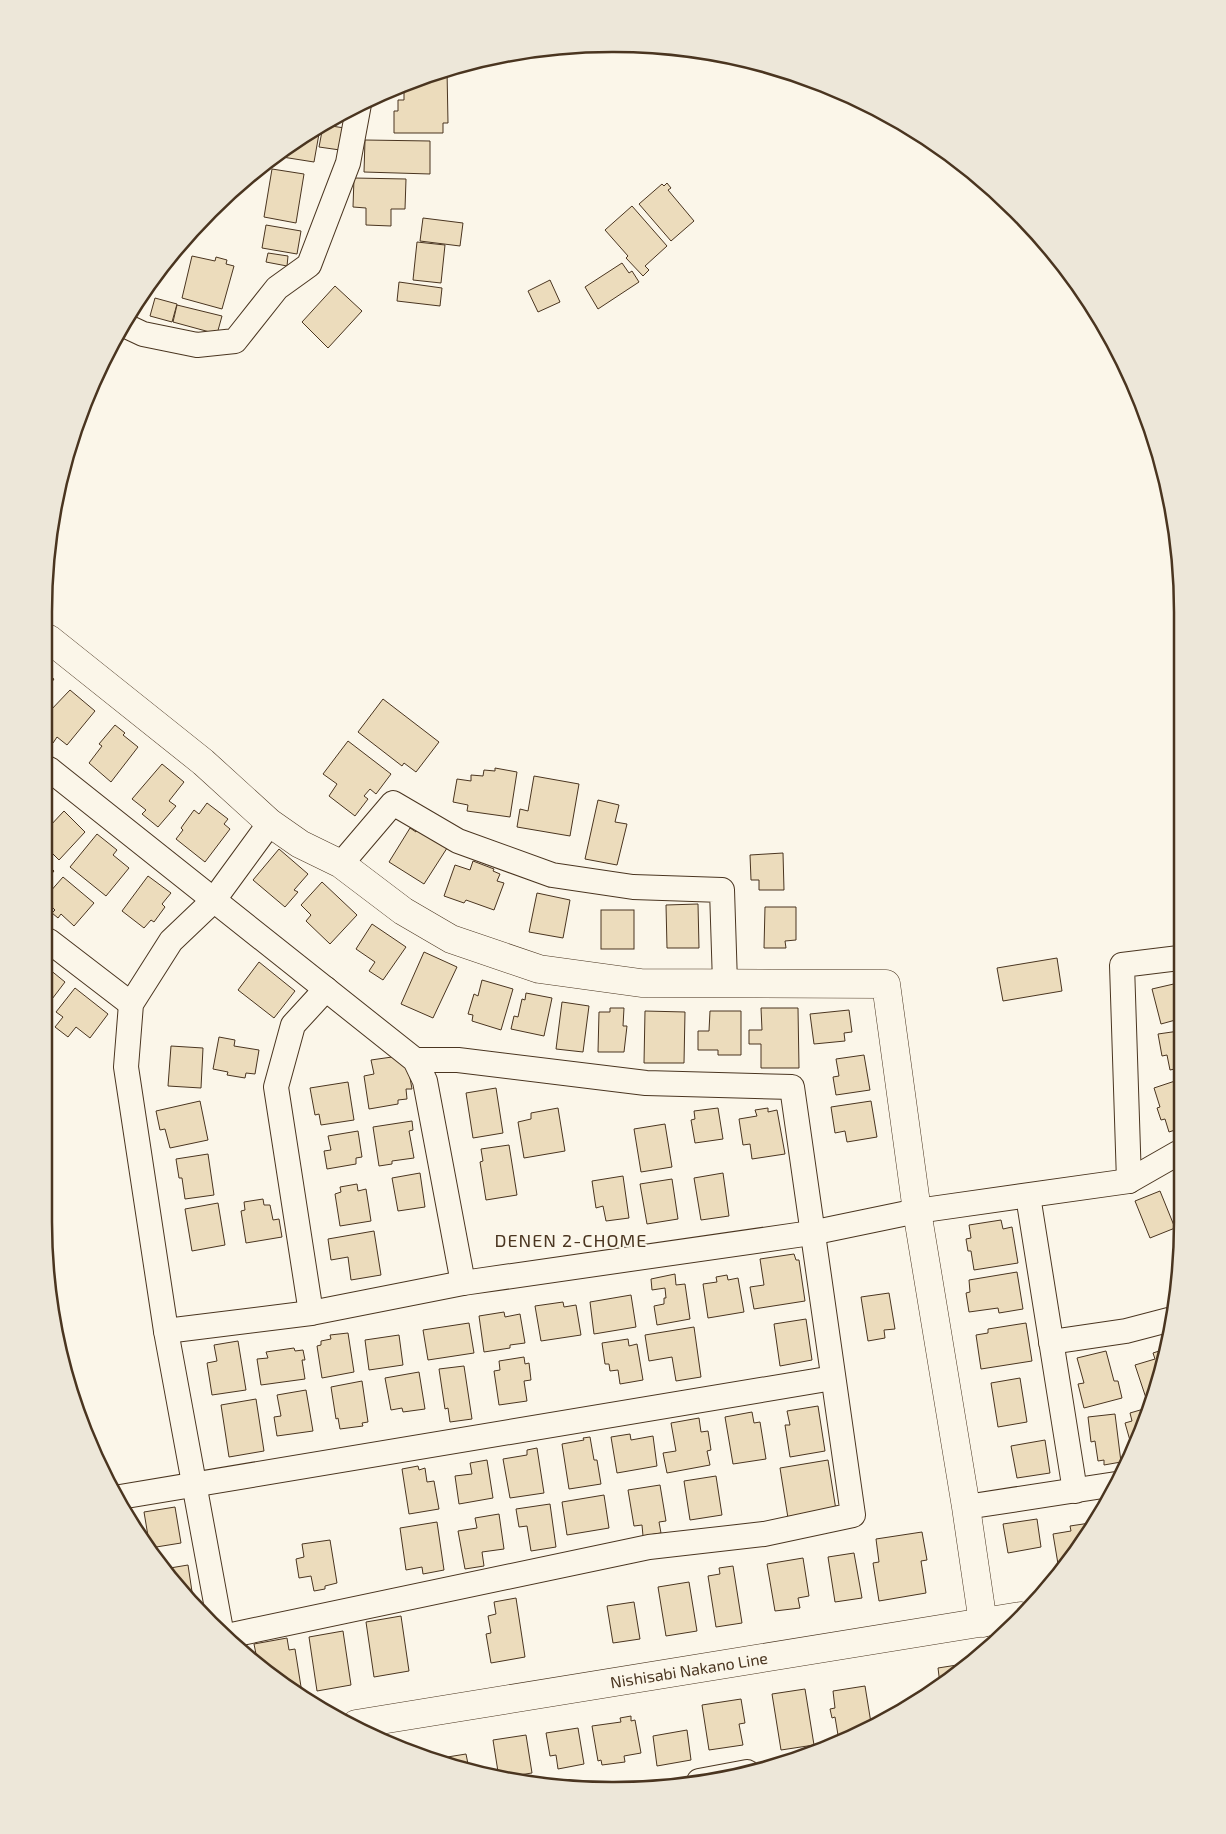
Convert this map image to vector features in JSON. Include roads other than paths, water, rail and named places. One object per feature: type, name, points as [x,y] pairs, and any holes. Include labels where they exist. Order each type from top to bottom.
[{"type":"street","points":[[131,328],[144,334],[197,346],[235,341],[277,288],[309,265],[348,163],[356,115]]},
{"type":"street","points":[[52,641],[203,762],[270,823],[300,844],[341,864],[403,910],[451,939],[539,969],[641,983],[886,984],[917,1211],[966,1507],[983,1623]]},
{"type":"street","points":[[52,771],[415,1060],[425,1081],[463,1283]]},
{"type":"street","points":[[341,864],[393,803],[458,841],[552,875],[633,887],[722,890],[725,984]]},
{"type":"street","points":[[218,1618],[166,1331],[126,1067],[131,1004],[171,941],[213,901],[270,823]]},
{"type":"street","points":[[52,943],[131,1004]]},
{"type":"street","points":[[1129,1182],[1122,965],[1174,959]]},
{"type":"street","points":[[311,1313],[276,1087],[293,1025],[326,990]]},
{"type":"street","points":[[235,1634],[649,1547],[764,1534],[853,1515],[792,1087],[646,1083],[458,1060],[415,1060]]},
{"type":"street","points":[[166,1331],[311,1313],[463,1283],[812,1233],[917,1211],[1129,1182],[1174,1155]]},
{"type":"street","points":[[1028,1196],[1075,1491]]},
{"type":"street","points":[[1051,1342],[1126,1331],[1165,1321]]},
{"type":"street","points":[[125,1496],[833,1378]]},
{"type":"street","points":[[966,1507],[1107,1486]]},
{"type":"street","name":"Nishisabi Nakano Line","points":[[363,1723],[1007,1618]]},
{"type":"district","name":"DENEN 2-CHOME","points":[[571,1241]]}]
